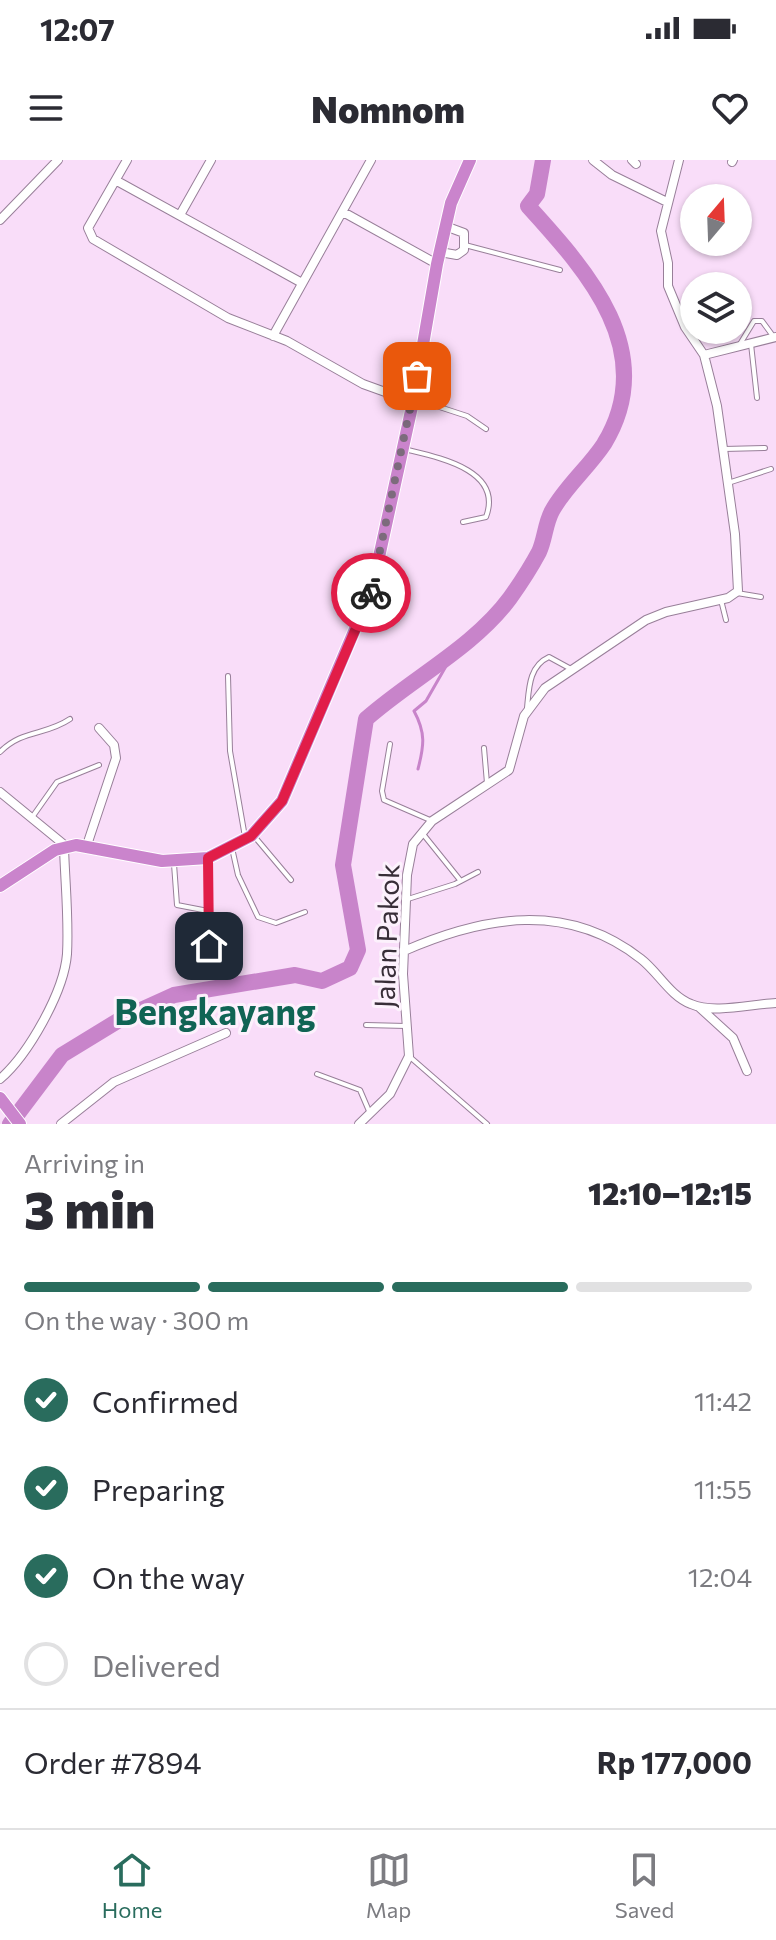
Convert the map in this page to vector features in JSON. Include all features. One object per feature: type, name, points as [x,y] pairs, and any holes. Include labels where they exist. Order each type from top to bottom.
[{"type":"highway","points":[[0,886],[65,847],[87,845],[174,862],[208,858],[250,837],[272,815],[290,786],[359,627],[381,555],[445,226],[470,160]]},
{"type":"highway","points":[[0,1098],[20,1124]]},
{"type":"street","points":[[0,220],[58,160]]},
{"type":"street","points":[[127,160],[91,222],[90,237],[228,318],[273,336],[363,384],[413,400]]},
{"type":"street","points":[[180,215],[211,160]]},
{"type":"street","points":[[273,336],[371,160]]},
{"type":"street","points":[[593,160],[612,175],[667,202]]},
{"type":"street","points":[[527,708],[545,688],[655,616],[721,600],[737,593],[738,559],[724,449],[704,355],[685,327],[670,294],[661,231],[679,160]]},
{"type":"street","points":[[117,181],[302,283]]},
{"type":"street","points":[[343,212],[438,258],[463,253],[465,245],[464,233],[445,226]]},
{"type":"street","points":[[752,342],[775,337]]},
{"type":"street","points":[[704,355],[740,344]]},
{"type":"street","name":"Jalan Pakok","points":[[409,1056],[404,951],[413,844],[435,819],[510,768],[527,708]]},
{"type":"street","points":[[87,845],[116,758],[114,745],[99,728]]},
{"type":"street","points":[[0,792],[33,816],[65,847],[67,956],[62,976],[28,1048],[0,1079]]},
{"type":"street","points":[[404,951],[429,940],[524,918],[553,919],[595,933],[639,957],[683,999],[699,1006],[733,1038],[747,1071]]},
{"type":"street","points":[[699,1006],[776,1003]]},
{"type":"street","points":[[61,1124],[114,1082],[226,1033]]},
{"type":"street","points":[[359,1124],[390,1094],[409,1056]]},
{"type":"lane","points":[[465,245],[560,270]]},
{"type":"lane","points":[[752,324],[754,321],[762,321],[775,337]]},
{"type":"lane","points":[[751,344],[757,398]]},
{"type":"lane","points":[[413,400],[467,416],[486,429]]},
{"type":"lane","points":[[402,448],[454,462],[475,474],[490,504],[486,517],[463,522]]},
{"type":"lane","points":[[724,449],[765,448]]},
{"type":"lane","points":[[728,483],[771,469]]},
{"type":"lane","points":[[737,593],[761,597]]},
{"type":"lane","points":[[721,600],[726,620]]},
{"type":"lane","points":[[527,708],[531,678],[540,661],[549,657],[563,662],[571,670]]},
{"type":"lane","points":[[228,676],[229,742],[236,803],[250,837],[291,880]]},
{"type":"lane","points":[[0,752],[21,735],[55,728],[70,719]]},
{"type":"lane","points":[[390,744],[384,800],[435,819]]},
{"type":"lane","points":[[483,786],[484,748]]},
{"type":"lane","points":[[33,816],[57,782],[99,765]]},
{"type":"lane","points":[[422,832],[460,881]]},
{"type":"lane","points":[[232,848],[238,875],[258,917],[280,923],[305,912]]},
{"type":"lane","points":[[208,858],[209,946]]},
{"type":"lane","points":[[174,862],[175,902],[179,906],[208,911]]},
{"type":"lane","points":[[406,900],[478,872]]},
{"type":"lane","points":[[366,1025],[406,1026]]},
{"type":"lane","points":[[409,1056],[487,1124]]},
{"type":"lane","points":[[317,1074],[360,1090],[370,1113]]},
{"type":"waterway","points":[[10,1124],[62,1055],[121,1019],[174,995],[295,975],[322,981],[350,968],[358,950],[343,865],[366,719],[479,632],[510,598],[539,552],[552,511],[604,444],[619,410],[624,377],[620,346],[610,315],[573,258],[528,206],[537,194],[543,160]]},
{"type":"waterway","points":[[418,769],[423,740],[414,711],[426,701],[457,647]]},
{"type":"way so far","points":[[371,593],[417,376]]},
{"type":"district","name":"Bengkayang","points":[[215,1012]]},
{"type":"route","points":[[209,946],[208,858],[251,836],[282,801],[371,593]]}]
